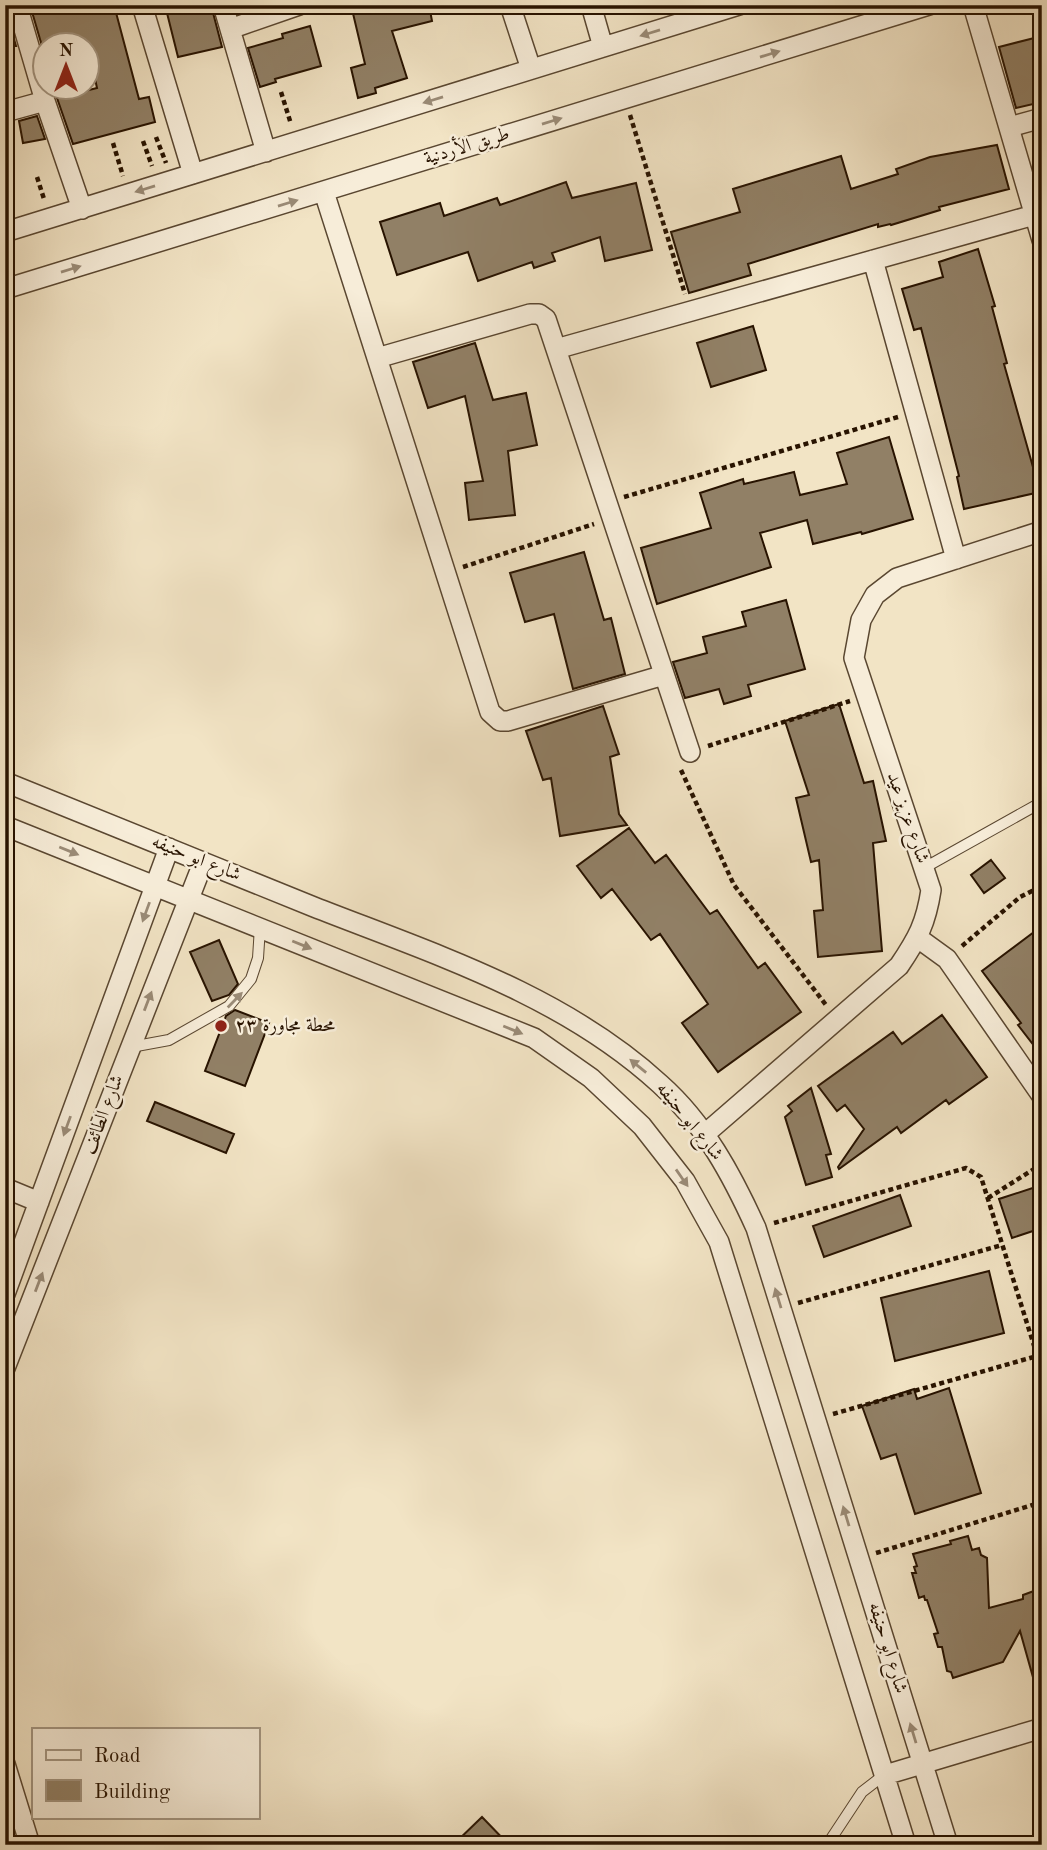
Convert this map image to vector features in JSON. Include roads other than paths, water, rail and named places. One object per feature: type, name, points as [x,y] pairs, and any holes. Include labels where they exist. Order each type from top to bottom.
[{"type":"street","points":[[17,5],[32,56]]},
{"type":"street","points":[[142,5],[193,174]]},
{"type":"street","points":[[223,5],[266,152]]},
{"type":"street","points":[[230,29],[299,5]]},
{"type":"street","points":[[510,5],[531,69]]},
{"type":"street","points":[[591,5],[603,47]]},
{"type":"street","points":[[5,232],[603,47],[713,9],[739,5]]},
{"type":"street","name":"طريق الأردنية","points":[[5,289],[929,5]]},
{"type":"street","points":[[973,5],[1042,240]]},
{"type":"street","points":[[5,112],[41,102]]},
{"type":"street","points":[[45,102],[82,209]]},
{"type":"street","points":[[1009,127],[1042,118]]},
{"type":"street","points":[[324,192],[490,712],[500,721],[508,721],[664,675]]},
{"type":"street","points":[[556,349],[1034,215]]},
{"type":"street","points":[[873,260],[956,559]]},
{"type":"street","points":[[377,358],[530,314],[539,314],[546,319],[690,752]]},
{"type":"street","name":"شارع عزيز عيد","points":[[705,1134],[899,966],[918,938],[927,915],[932,890],[854,658],[860,620],[875,595],[897,578],[1042,531]]},
{"type":"street","name":"شارع ابو حنيفه","points":[[5,782],[454,962],[554,1007],[611,1043],[662,1085],[705,1134],[734,1179],[756,1228],[948,1845]]},
{"type":"street","name":"شارع ابو حنيفه","points":[[5,826],[534,1038],[591,1078],[642,1126],[685,1181],[719,1242],[906,1845]]},
{"type":"street","name":"شارع الطائف","points":[[5,1294],[169,848]]},
{"type":"street","name":"شارع الطائف","points":[[5,1368],[203,863]]},
{"type":"street","points":[[918,938],[947,959],[1042,1096]]},
{"type":"street","points":[[5,1188],[39,1202]]},
{"type":"street","points":[[885,1775],[1042,1728]]},
{"type":"street","points":[[5,1764],[30,1845]]},
{"type":"lane","points":[[924,868],[1042,802]]},
{"type":"lane","points":[[130,1047],[169,1040],[229,1006],[251,979],[258,958],[260,928]]},
{"type":"lane","points":[[827,1845],[862,1792],[885,1775]]},
{"type":"place","name":"محطة مجاورة ٢٣","points":[[221,1026]]}]
